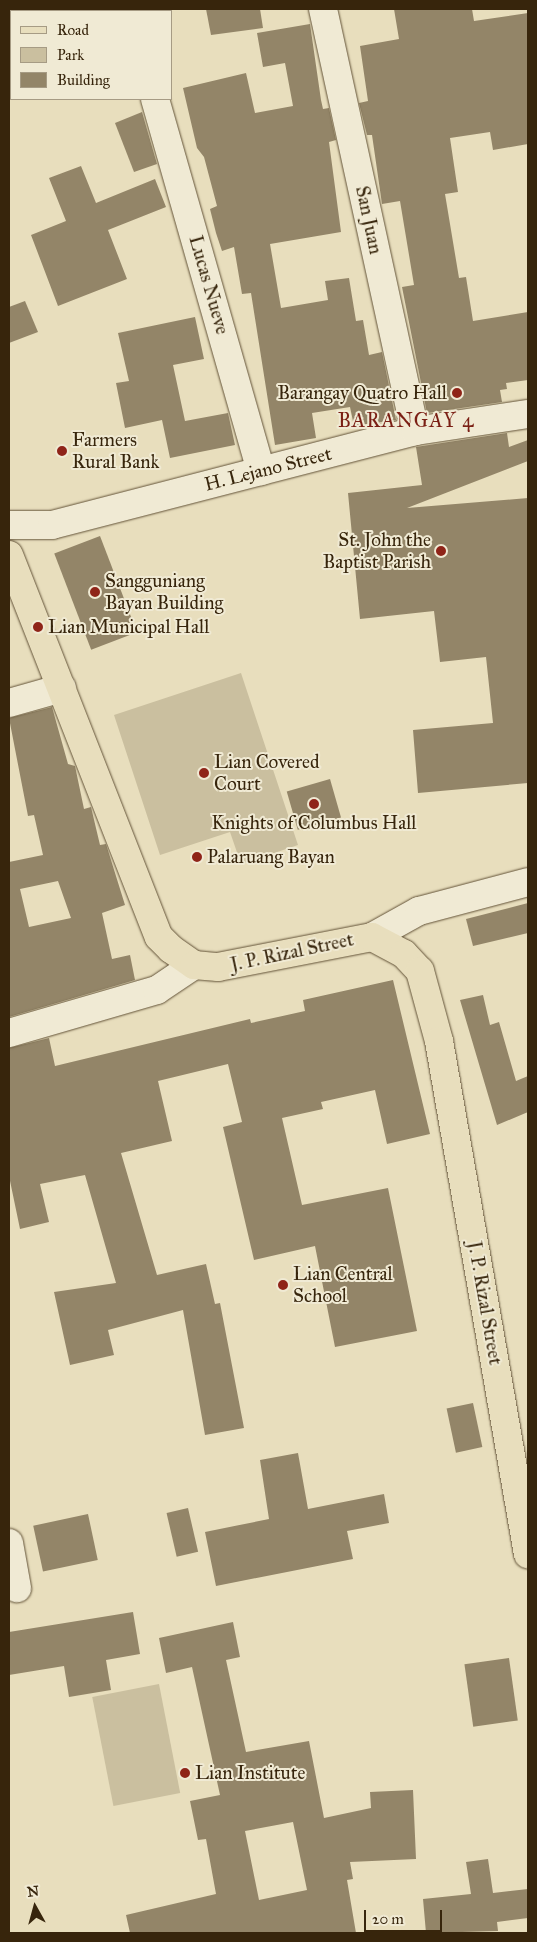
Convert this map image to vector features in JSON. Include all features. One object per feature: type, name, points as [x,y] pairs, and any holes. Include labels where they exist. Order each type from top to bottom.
[{"type":"main road","points":[[9,555],[159,937],[194,965]]},
{"type":"main road","name":"J. P. Rizal Street","points":[[194,965],[218,967],[372,937],[404,954],[420,971],[427,992],[528,1554]]},
{"type":"street","name":"San Juan","points":[[323,9],[415,431]]},
{"type":"street","name":"Lucas Nueve","points":[[155,100],[261,471]]},
{"type":"street","name":"H. Lejano Street","points":[[9,525],[52,525],[415,431],[528,414]]},
{"type":"street","points":[[9,703],[62,688]]},
{"type":"street","points":[[372,937],[419,911],[528,882]]},
{"type":"street","points":[[9,1033],[157,990],[194,965]]},
{"type":"street","points":[[9,1543],[18,1588]]},
{"type":"green space","name":"Lian Covered Court","points":[[241,673],[298,845],[241,864],[230,832],[160,855],[114,715]]},
{"type":"green space","points":[[159,1684],[180,1793],[113,1806],[92,1697]]},
{"type":"building","points":[[206,9],[260,9],[263,28],[211,35]]},
{"type":"building","points":[[394,9],[472,9],[474,21],[528,13],[528,144],[493,150],[490,132],[450,138],[458,192],[445,194],[459,278],[466,277],[473,321],[528,312],[528,380],[506,383],[507,389],[500,390],[502,402],[427,413],[402,287],[414,285],[400,201],[382,204],[372,135],[367,135],[359,103],[368,101],[360,46],[399,39]]},
{"type":"building","points":[[310,24],[323,109],[329,108],[336,140],[329,142],[341,232],[270,244],[281,308],[328,300],[325,281],[349,278],[356,321],[363,320],[369,355],[382,352],[396,420],[354,426],[350,407],[312,413],[316,438],[275,445],[251,293],[242,294],[234,247],[222,251],[216,233],[210,209],[217,206],[204,157],[197,148],[183,88],[246,73],[255,113],[293,106],[285,63],[263,67],[257,33]]},
{"type":"building","points":[[142,112],[157,164],[134,172],[115,123]]},
{"type":"building","points":[[81,166],[96,203],[155,179],[166,207],[108,230],[127,279],[58,306],[31,235],[66,221],[49,178]]},
{"type":"building","points":[[25,301],[38,332],[9,343],[9,307]]},
{"type":"building","points":[[195,317],[204,359],[173,365],[185,421],[228,413],[235,445],[170,458],[162,420],[125,428],[116,383],[129,381],[118,333]]},
{"type":"building","points":[[507,433],[509,447],[528,440],[528,461],[407,508],[528,498],[528,783],[418,793],[413,730],[493,723],[486,657],[440,662],[434,611],[360,619],[348,493],[422,485],[416,447]]},
{"type":"building","name":"Sangguniang Bayan Building","points":[[100,536],[137,632],[91,650],[54,554]]},
{"type":"building","points":[[52,707],[68,764],[75,766],[84,809],[91,807],[100,845],[106,844],[125,905],[102,913],[112,959],[130,955],[135,980],[9,1017],[9,862],[43,855],[34,815],[28,816],[9,718]],"holes":[[[58,881],[71,918],[29,927],[20,889]]]},
{"type":"building","name":"Knights of Columbus Hall","points":[[330,779],[341,817],[298,830],[287,791]]},
{"type":"building","points":[[528,903],[528,933],[473,946],[466,919]]},
{"type":"building","points":[[393,980],[430,1134],[387,1144],[375,1090],[321,1102],[323,1109],[282,1118],[302,1205],[388,1188],[417,1331],[335,1347],[315,1246],[254,1260],[223,1127],[242,1122],[228,1064],[158,1081],[172,1141],[121,1153],[157,1275],[206,1264],[215,1304],[220,1303],[244,1428],[205,1435],[183,1310],[108,1330],[114,1355],[70,1365],[54,1292],[116,1283],[85,1175],[40,1184],[49,1222],[20,1229],[9,1176],[9,1048],[49,1038],[55,1066],[250,1019],[251,1023],[305,1011],[303,1000]]},
{"type":"building","points":[[483,995],[490,1025],[499,1022],[516,1081],[528,1076],[528,1112],[497,1125],[460,1000]]},
{"type":"building","points":[[473,1403],[482,1447],[456,1453],[447,1409]]},
{"type":"building","points":[[298,1453],[308,1509],[384,1494],[389,1523],[347,1531],[353,1559],[216,1586],[205,1532],[269,1519],[260,1460]]},
{"type":"building","points":[[188,1508],[198,1552],[177,1557],[167,1513]]},
{"type":"building","points":[[88,1514],[98,1560],[43,1572],[33,1526]]},
{"type":"building","points":[[133,1612],[140,1654],[106,1660],[111,1690],[69,1697],[64,1666],[9,1675],[9,1632]]},
{"type":"building","points":[[233,1622],[240,1657],[226,1660],[246,1752],[309,1741],[324,1818],[371,1808],[370,1792],[413,1790],[416,1859],[350,1862],[353,1879],[347,1880],[356,1933],[130,1933],[126,1915],[216,1894],[206,1839],[198,1840],[190,1801],[220,1795],[192,1667],[166,1673],[159,1638]],"holes":[[[293,1822],[307,1890],[259,1900],[245,1831]]]},
{"type":"building","points":[[509,1658],[518,1720],[473,1727],[464,1664]]},
{"type":"building","points":[[488,1859],[493,1893],[528,1889],[528,1918],[497,1922],[498,1931],[426,1933],[423,1899],[471,1894],[466,1862]]},
{"type":"place","name":"Barangay Quatro Hall","points":[[457,393]]},
{"type":"place","name":"Farmers Rural Bank","points":[[62,451]]},
{"type":"place","name":"St. John the Baptist Parish","points":[[441,551]]},
{"type":"place","name":"Sangguniang Bayan Building","points":[[95,592]]},
{"type":"place","name":"Lian Municipal Hall","points":[[38,627]]},
{"type":"place","name":"Lian Covered Court","points":[[204,773]]},
{"type":"place","name":"Knights of Columbus Hall","points":[[314,804]]},
{"type":"place","name":"Palaruang Bayan","points":[[197,857]]},
{"type":"place","name":"Lian Central School","points":[[283,1285]]},
{"type":"place","name":"Lian Institute","points":[[185,1773]]},
{"type":"district","name":"BARANGAY 4","points":[[406,420]]}]
